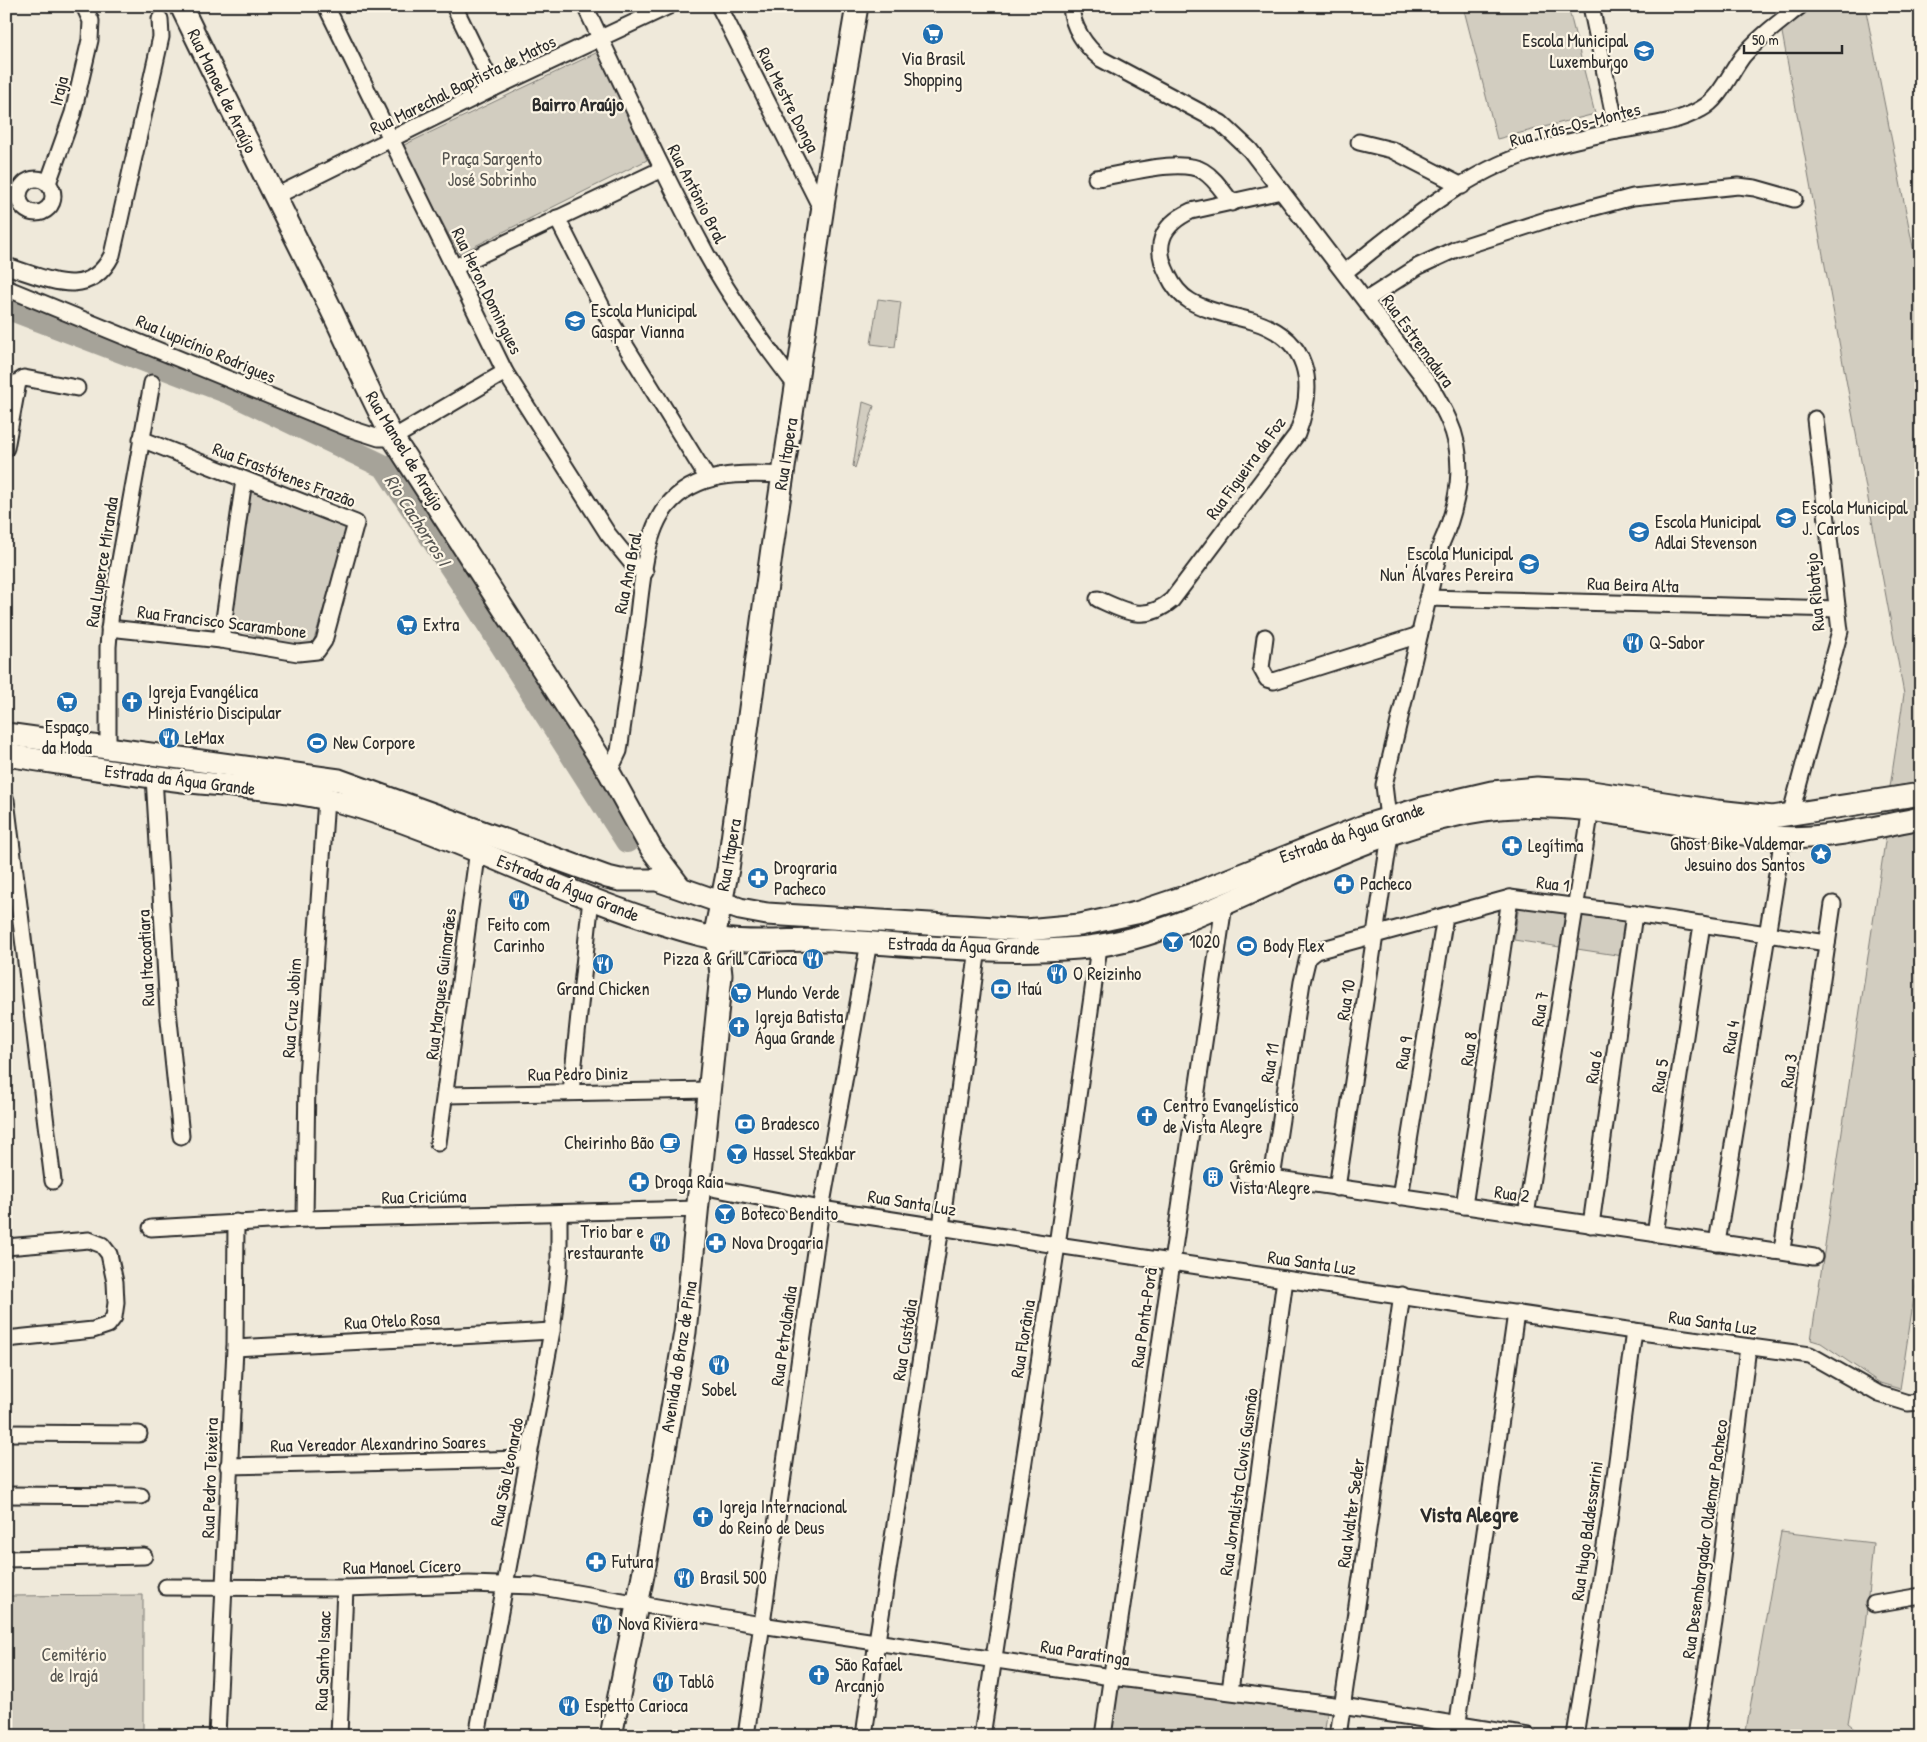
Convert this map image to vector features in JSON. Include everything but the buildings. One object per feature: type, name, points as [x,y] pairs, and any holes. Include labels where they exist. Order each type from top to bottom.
[{"type":"main road","name":"Rua Manoel de Araújo","points":[[181,6],[274,197],[330,306],[366,388],[393,438],[608,772],[652,850],[680,887]]},
{"type":"main road","name":"Rua Itapera","points":[[711,899],[726,879],[822,212],[857,6]]},
{"type":"main road","name":"Estrada da Água Grande","points":[[6,734],[331,779],[363,788],[412,816]]},
{"type":"main road","name":"Estrada da Água Grande","points":[[6,755],[154,778],[326,799],[412,816],[479,841],[614,879],[656,880],[711,899],[767,914],[1026,930],[1080,925],[1136,914],[1474,796],[1537,788],[1601,792],[1742,815],[1772,817],[1790,816],[1921,794]]},
{"type":"main road","name":"Estrada da Água Grande","points":[[479,841],[590,898],[643,918],[716,938],[868,942],[1008,951],[1099,947],[1160,930],[1224,905],[1364,844],[1388,827],[1499,808],[1556,807],[1591,809],[1783,838],[1832,835],[1921,818]]},
{"type":"main road","points":[[643,918],[638,902],[642,880],[652,850]]},
{"type":"main road","points":[[711,899],[738,921],[738,940]]},
{"type":"main road","name":"Avenida do Braz de Pina","points":[[611,1736],[637,1603],[685,1332],[721,975],[711,899]]},
{"type":"main road","name":"Avenida do Braz de Pina","points":[[721,975],[738,940]]},
{"type":"street","name":"Iraja","points":[[48,183],[73,114],[90,40],[90,21],[84,6]]},
{"type":"street","name":"Rua Heron Domingues","points":[[326,6],[505,372],[608,534],[635,567],[645,572]]},
{"type":"street","points":[[454,6],[494,88]]},
{"type":"street","name":"Rua Antônio Bral","points":[[584,6],[662,169],[708,257],[767,347],[797,387]]},
{"type":"street","name":"Rua Marechal Baptista de Matos","points":[[274,197],[494,88],[668,6]]},
{"type":"street","name":"Rua Mestre Donga","points":[[719,6],[797,158],[822,212]]},
{"type":"street","name":"Rua Estremadura","points":[[1071,6],[1076,28],[1088,48],[1101,59],[1221,123],[1250,150],[1431,387],[1450,422],[1459,468],[1453,517],[1441,544],[1427,598],[1384,785],[1388,827]]},
{"type":"street","points":[[1591,6],[1617,131]]},
{"type":"street","name":"Rua Trás-Os-Montes","points":[[1345,272],[1396,232],[1462,186],[1501,164],[1528,154],[1617,131],[1676,121],[1703,108],[1720,91],[1743,57],[1758,40],[1800,6]]},
{"type":"street","points":[[6,266],[70,285],[86,282],[99,273],[108,263],[112,255],[161,38],[160,18]]},
{"type":"street","points":[[1359,142],[1392,150],[1462,186]]},
{"type":"street","points":[[1096,178],[1174,166],[1188,166],[1203,171],[1232,202]]},
{"type":"street","points":[[455,267],[662,169]]},
{"type":"street","points":[[40,179],[48,183],[53,190],[54,198],[52,205],[46,211],[31,213],[13,204],[23,185],[31,180],[40,179]]},
{"type":"street","points":[[1366,300],[1439,256],[1546,220],[1633,196],[1738,186],[1755,188],[1794,199]]},
{"type":"street","name":"Rua Figueira da Foz","points":[[1098,599],[1125,611],[1147,614],[1160,610],[1172,600],[1297,434],[1305,413],[1308,380],[1302,360],[1294,347],[1278,332],[1254,322],[1203,307],[1190,300],[1173,286],[1161,261],[1160,243],[1168,226],[1178,217],[1191,211],[1281,191]]},
{"type":"street","points":[[557,218],[604,311],[708,479]]},
{"type":"street","name":"Rua Lupicínio Rodrigues","points":[[6,288],[348,428],[379,438],[393,438]]},
{"type":"street","points":[[393,438],[505,372]]},
{"type":"street","points":[[6,448],[18,382],[24,378],[77,388]]},
{"type":"street","name":"Rua Luperce Miranda","points":[[108,748],[109,628],[152,383]]},
{"type":"street","name":"Rua Ribatejo","points":[[1790,816],[1840,631],[1815,419]]},
{"type":"street","name":"Rua Erastótenes Frazão","points":[[141,439],[356,523],[324,641]]},
{"type":"street","name":"Rua Ana Bral","points":[[608,772],[619,751],[645,572],[653,533],[662,514],[677,497],[708,479],[742,473],[783,475]]},
{"type":"street","points":[[220,640],[244,480]]},
{"type":"street","name":"Rua Beira Alta","points":[[1427,598],[1838,610]]},
{"type":"street","name":"Rua Francisco Scarambone","points":[[109,628],[220,640],[310,653],[317,650],[324,641]]},
{"type":"street","points":[[1265,637],[1261,668],[1267,679],[1274,681],[1419,635]]},
{"type":"street","name":"Rua Itacoatiara","points":[[154,778],[168,1018],[181,1136]]},
{"type":"street","name":"Rua Cruz Jobim","points":[[304,1219],[307,1076],[326,799]]},
{"type":"street","points":[[6,800],[53,1181]]},
{"type":"street","name":"Rua 7","points":[[1526,1215],[1591,809]]},
{"type":"street","name":"Rua 10","points":[[1337,1188],[1375,935],[1388,827]]},
{"type":"street","name":"Rua 4","points":[[1717,1243],[1783,838]]},
{"type":"street","name":"Rua Marques Guimarães","points":[[438,1143],[479,841]]},
{"type":"street","points":[[571,1092],[590,898]]},
{"type":"street","name":"Rua 1","points":[[1302,982],[1308,957],[1316,951],[1510,898],[1575,905],[1827,943]]},
{"type":"street","name":"Rua 8","points":[[1464,1206],[1510,898]]},
{"type":"street","name":"Rua 3","points":[[1779,1247],[1833,904]]},
{"type":"street","name":"Rua Ponta-Porã","points":[[1103,1736],[1224,905]]},
{"type":"street","name":"Rua 6","points":[[1591,1224],[1634,914]]},
{"type":"street","name":"Rua 9","points":[[1400,1197],[1445,916]]},
{"type":"street","name":"Rua 5","points":[[1656,1234],[1702,924]]},
{"type":"street","name":"Rua Petrolândia","points":[[746,1736],[821,1209],[868,942]]},
{"type":"street","name":"Rua Florânia","points":[[982,1736],[1057,1245],[1099,947]]},
{"type":"street","name":"Rua Custódia","points":[[864,1736],[877,1640],[941,1227],[978,948]]},
{"type":"street","name":"Rua 11","points":[[1272,1178],[1302,982]]},
{"type":"street","name":"Rua Pedro Diniz","points":[[445,1095],[710,1090]]},
{"type":"street","name":"Rua 2","points":[[1245,1174],[1717,1243],[1779,1247],[1814,1257]]},
{"type":"street","name":"Rua Santa Luz","points":[[701,1186],[821,1209],[1057,1245],[1634,1331],[1810,1355],[1878,1394],[1915,1402]]},
{"type":"street","name":"Rua Criciúma","points":[[151,1228],[304,1219],[698,1209]]},
{"type":"street","name":"Rua São Leonardo","points":[[477,1736],[552,1331],[559,1268],[559,1213]]},
{"type":"street","name":"Rua Pedro Teixeira","points":[[217,1736],[225,1586],[228,1466],[235,1348],[236,1222]]},
{"type":"street","points":[[6,1247],[89,1240],[102,1245],[109,1254],[115,1282],[116,1304],[114,1317],[108,1325],[93,1330],[6,1339]]},
{"type":"street","name":"Rua Jornalista Clovis Gusmão","points":[[1230,1691],[1285,1279]]},
{"type":"street","name":"Rua Walter Seder","points":[[1338,1736],[1402,1295]]},
{"type":"street","points":[[1457,1730],[1516,1312]]},
{"type":"street","name":"Rua Otelo Rosa","points":[[235,1348],[552,1331]]},
{"type":"street","name":"Rua Hugo Baldessarini","points":[[1575,1736],[1610,1514],[1634,1331]]},
{"type":"street","name":"Rua Desembargador Oldemar Pacheco","points":[[1696,1736],[1714,1622],[1748,1347]]},
{"type":"street","points":[[6,1433],[140,1434]]},
{"type":"street","name":"Rua Vereador Alexandrino Soares","points":[[228,1466],[528,1459]]},
{"type":"street","points":[[6,1495],[141,1496]]},
{"type":"street","points":[[6,1559],[144,1556]]},
{"type":"street","name":"Rua Manoel Cícero","points":[[166,1587],[536,1586],[637,1603]]},
{"type":"street","name":"Rua Santo Isaac","points":[[339,1736],[345,1588]]},
{"type":"street","points":[[1874,1604],[1921,1596]]},
{"type":"street","name":"Rua Paratinga","points":[[637,1603],[761,1625],[877,1640],[1111,1677],[1342,1706],[1457,1730],[1528,1736]]},
{"type":"green space","points":[[1463,6],[1568,6],[1595,114],[1497,139]]},
{"type":"green space","points":[[1807,6],[1865,6],[1921,287],[1921,782],[1890,787],[1904,694],[1781,27]]},
{"type":"green space","name":"Praça Sargento José Sobrinho","points":[[600,51],[647,160],[459,254],[402,146]]},
{"type":"green space","points":[[878,299],[901,302],[895,347],[871,344]]},
{"type":"green space","points":[[863,402],[874,406],[855,468],[853,466]]},
{"type":"green space","points":[[248,486],[349,524],[310,653],[230,627]]},
{"type":"green space","points":[[1921,828],[1921,1251],[1900,1389],[1880,1383],[1821,1343],[1811,1340],[1886,835]]},
{"type":"green space","points":[[1519,905],[1565,912],[1560,947],[1514,940]]},
{"type":"green space","points":[[1582,915],[1629,922],[1623,956],[1577,949]]},
{"type":"green space","points":[[1781,1532],[1873,1543],[1865,1628],[1848,1723],[1864,1736],[1745,1736]]},
{"type":"green space","name":"Cemitério de Irajá","points":[[143,1595],[143,1736],[6,1736],[6,1596]]},
{"type":"green space","points":[[1115,1681],[1328,1707],[1324,1736],[1107,1736]]},
{"type":"waterway","name":"Rio Cachorros I","points":[[6,307],[231,393],[385,467],[475,603],[627,841]]},
{"type":"place","name":"Via Brasil Shopping","points":[[933,34]]},
{"type":"place","name":"Escola Municipal Luxemburgo","points":[[1644,51]]},
{"type":"place","name":"Escola Municipal Gaspar Vianna","points":[[575,321]]},
{"type":"place","name":"Escola Municipal J. Carlos","points":[[1786,518]]},
{"type":"place","name":"Escola Municipal Adlai Stevenson","points":[[1639,532]]},
{"type":"place","name":"Escola Municipal Nun' Álvares Pereira","points":[[1529,564]]},
{"type":"place","name":"Extra","points":[[407,625]]},
{"type":"place","name":"Q-Sabor","points":[[1633,643]]},
{"type":"place","name":"Espaço da Moda","points":[[67,702]]},
{"type":"place","name":"Igreja Evangélica Ministério Discipular","points":[[132,702]]},
{"type":"place","name":"LeMax","points":[[169,738]]},
{"type":"place","name":"New Corpore","points":[[317,743]]},
{"type":"place","name":"Legítima","points":[[1512,846]]},
{"type":"place","name":"Ghost Bike Valdemar Jesuino dos Santos","points":[[1821,854]]},
{"type":"place","name":"Drograria Pacheco","points":[[758,878]]},
{"type":"place","name":"Pacheco","points":[[1344,884]]},
{"type":"place","name":"Feito com Carinho","points":[[519,900]]},
{"type":"place","name":"1020","points":[[1173,942]]},
{"type":"place","name":"Body Flex","points":[[1247,946]]},
{"type":"place","name":"Pizza & Grill Carioca","points":[[813,959]]},
{"type":"place","name":"Grand Chicken","points":[[603,964]]},
{"type":"place","name":"O Reizinho","points":[[1057,974]]},
{"type":"place","name":"Itaú","points":[[1001,989]]},
{"type":"place","name":"Mundo Verde","points":[[741,993]]},
{"type":"place","name":"Igreja Batista Água Grande","points":[[739,1027]]},
{"type":"place","name":"Centro Evangelístico de Vista Alegre","points":[[1147,1116]]},
{"type":"place","name":"Bradesco","points":[[745,1124]]},
{"type":"place","name":"Cheirinho Bão","points":[[670,1143]]},
{"type":"place","name":"Hassel Steakbar","points":[[737,1154]]},
{"type":"place","name":"Grêmio Vista Alegre","points":[[1213,1177]]},
{"type":"place","name":"Droga Raia","points":[[639,1182]]},
{"type":"place","name":"Boteco Bendito","points":[[725,1214]]},
{"type":"place","name":"Trio bar e restaurante","points":[[660,1242]]},
{"type":"place","name":"Nova Drogaria","points":[[716,1243]]},
{"type":"place","name":"Sobel","points":[[719,1365]]},
{"type":"place","name":"Igreja Internacional do Reino de Deus","points":[[703,1517]]},
{"type":"place","name":"Futura","points":[[596,1562]]},
{"type":"place","name":"Brasil 500","points":[[684,1578]]},
{"type":"place","name":"Nova Riviera","points":[[602,1624]]},
{"type":"place","name":"São Rafael Arcanjo","points":[[819,1675]]},
{"type":"place","name":"Tablô","points":[[663,1682]]},
{"type":"place","name":"Espetto Carioca","points":[[569,1706]]},
{"type":"district","name":"Bairro Araújo","points":[[578,104]]},
{"type":"district","name":"Vista Alegre","points":[[1469,1514]]}]
